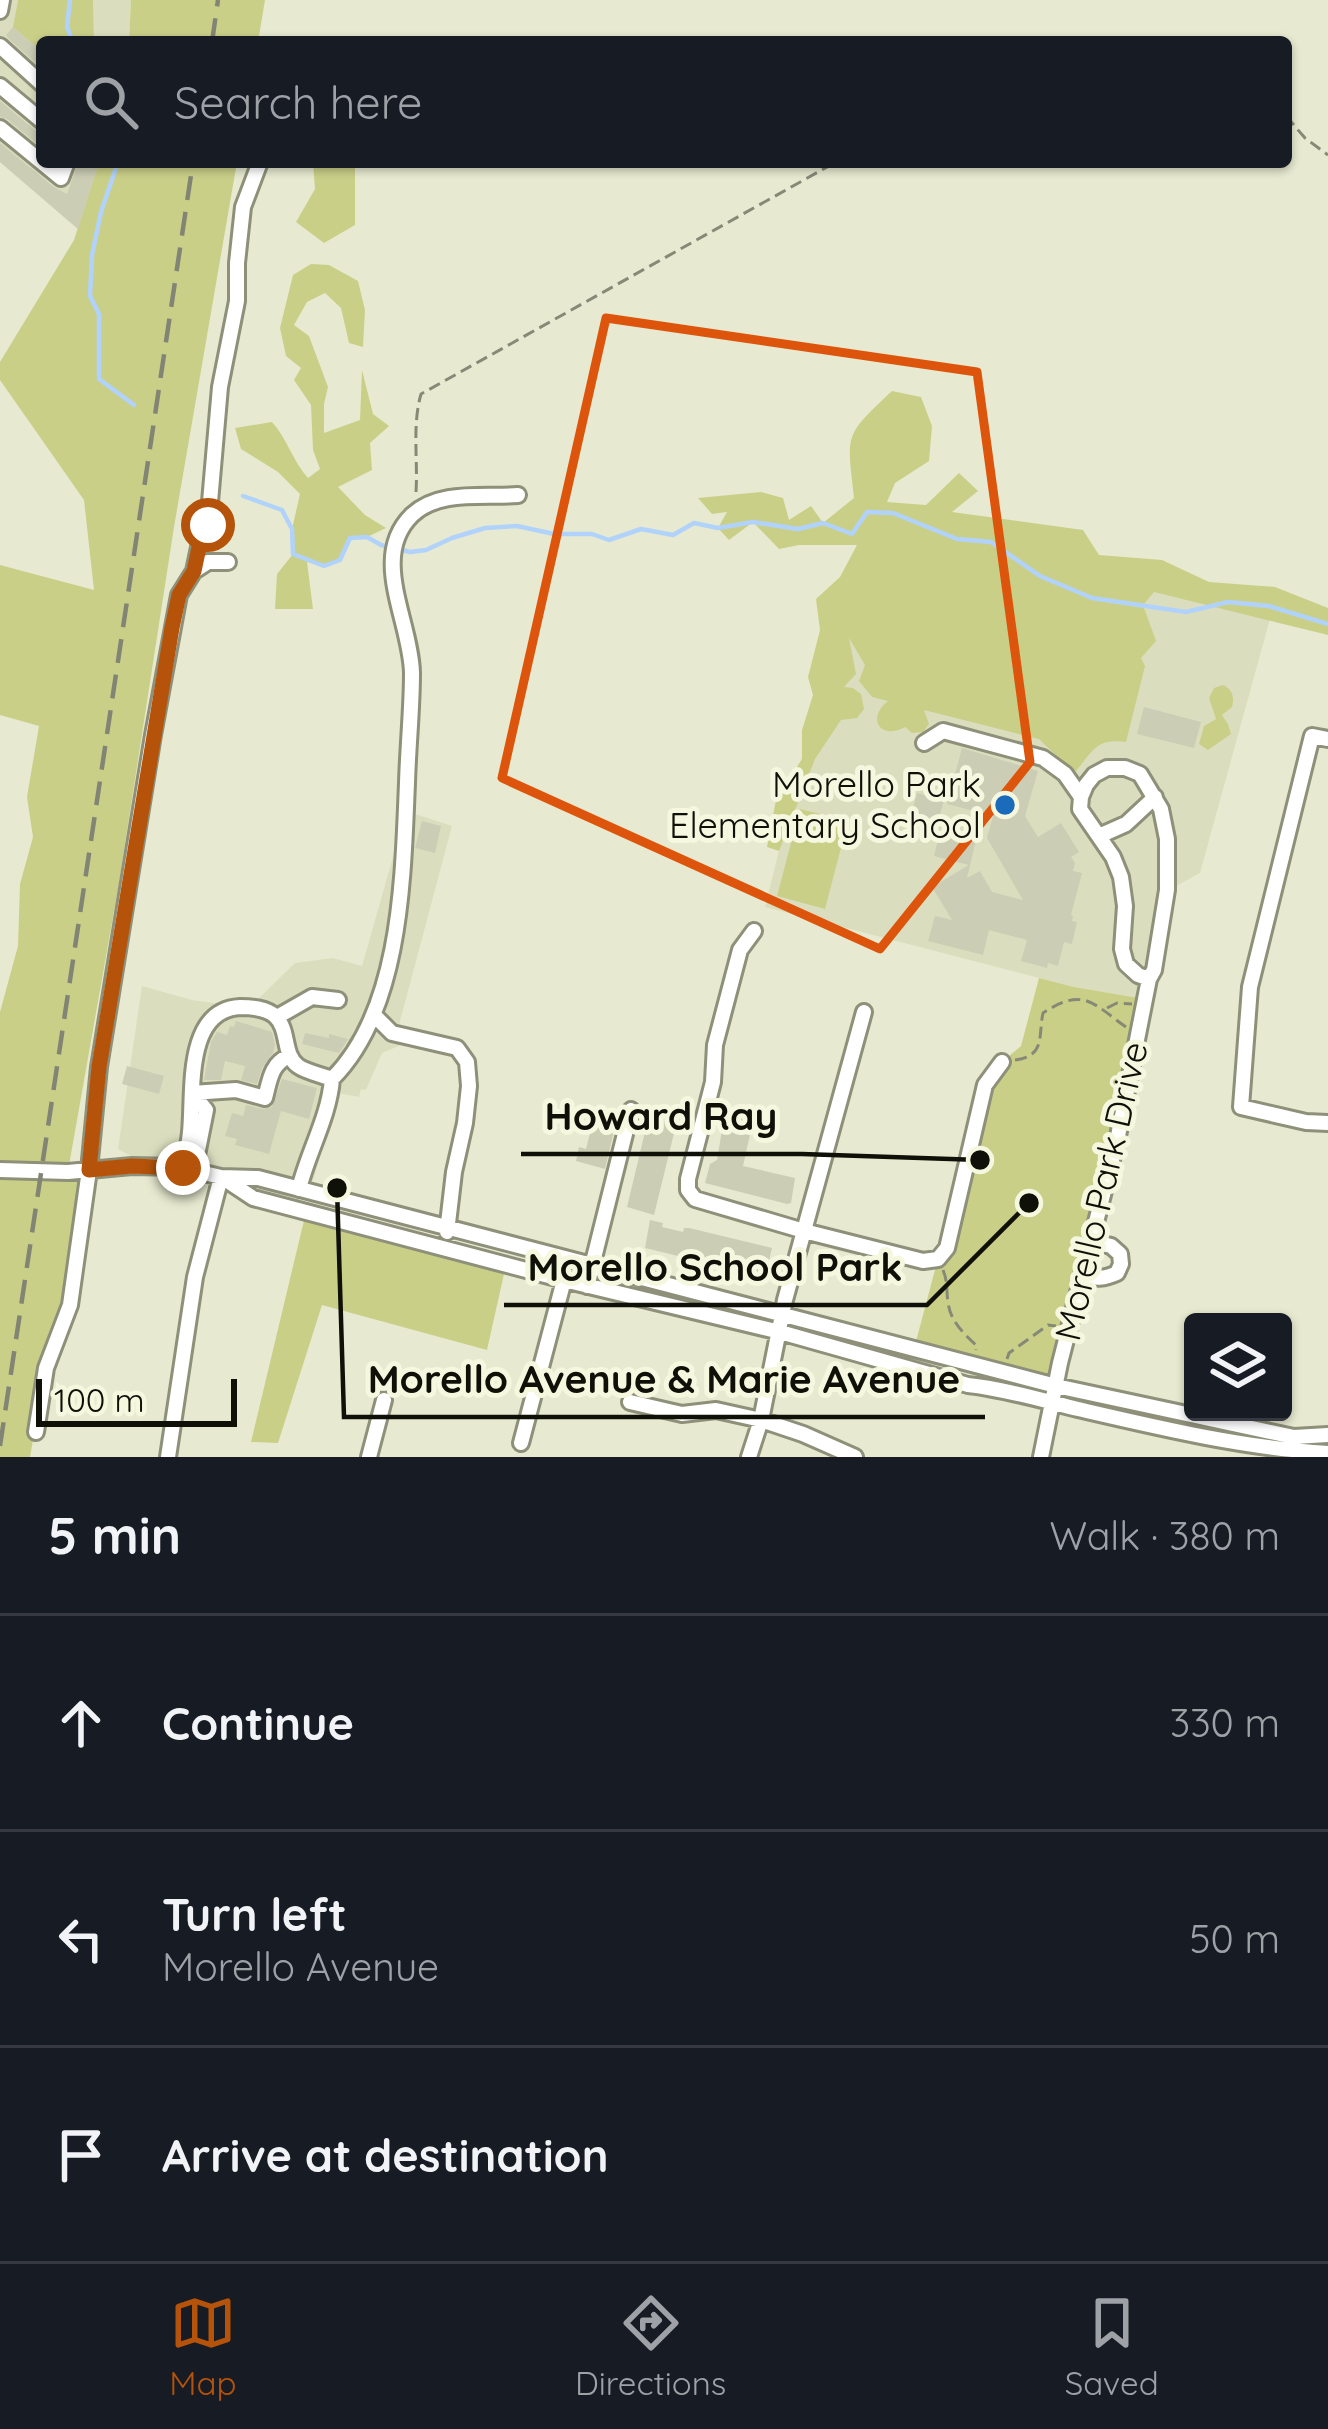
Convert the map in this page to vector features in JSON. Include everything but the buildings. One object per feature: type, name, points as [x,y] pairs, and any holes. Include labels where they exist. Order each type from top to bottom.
[{"type":"street","points":[[0,11],[2,0]]},
{"type":"street","points":[[0,46],[36,79]]},
{"type":"street","points":[[0,86],[36,116]]},
{"type":"street","points":[[0,128],[36,158]]},
{"type":"street","points":[[36,1432],[46,1368],[70,1305],[99,1067],[179,595],[194,571],[208,525],[220,387],[237,301],[243,207],[258,168]]},
{"type":"street","points":[[299,1189],[330,1103],[332,1079],[349,1062],[374,1015],[392,952],[401,896],[412,669],[390,562],[397,537],[415,512],[430,504],[465,495],[484,499],[518,495]]},
{"type":"street","points":[[194,571],[208,562],[228,562]]},
{"type":"street","points":[[924,743],[943,731],[1043,758],[1065,774],[1081,797]]},
{"type":"street","points":[[1320,738],[1250,986],[1241,1107],[1328,1123]]},
{"type":"street","points":[[1099,836],[1126,824],[1155,797],[1140,774],[1107,768],[1094,775],[1081,797],[1080,809],[1121,877],[1126,964],[1149,979]]},
{"type":"street","name":"Morello Park Drive","points":[[1041,1457],[1154,970],[1167,890],[1166,839],[1155,797]]},
{"type":"street","points":[[754,931],[740,950],[719,1026],[713,1082],[688,1179],[688,1190],[695,1199],[923,1261],[938,1259],[947,1248],[985,1085],[1002,1062]]},
{"type":"street","points":[[277,1017],[312,997],[338,1000]]},
{"type":"street","points":[[188,1169],[195,1049],[213,1018],[234,1007],[260,1008],[277,1017],[290,1056],[299,1067],[332,1079]]},
{"type":"street","points":[[749,1457],[864,1012]]},
{"type":"street","points":[[374,1015],[392,1034],[457,1048],[467,1062],[465,1123],[443,1248]]},
{"type":"street","points":[[192,1093],[236,1090],[265,1098],[273,1069],[290,1056]]},
{"type":"street","points":[[587,1286],[631,1110]]},
{"type":"street","points":[[0,1170],[132,1166],[259,1178],[1056,1386],[1294,1437],[1328,1435]]},
{"type":"street","points":[[221,1177],[253,1198],[780,1332],[968,1385],[999,1388],[1175,1431],[1328,1453]]},
{"type":"street","points":[[168,1457],[195,1277],[221,1177]]},
{"type":"street","points":[[1082,1275],[1107,1278],[1117,1273],[1120,1264],[1120,1254],[1111,1246],[1091,1241]]},
{"type":"street","points":[[521,1443],[564,1280]]},
{"type":"street","points":[[368,1457],[384,1400]]},
{"type":"street","points":[[630,1402],[682,1414],[716,1410],[761,1420],[855,1457]]},
{"type":"path","points":[[1292,123],[1328,155]]},
{"type":"path","points":[[415,512],[414,419],[421,394],[825,168]]},
{"type":"path","points":[[1002,1062],[1034,1054],[1041,1039],[1043,1013],[1078,998],[1090,1000],[1122,1025],[1139,1030]]},
{"type":"path","points":[[1105,1009],[1117,1003],[1144,1007]]},
{"type":"path","points":[[938,1259],[949,1283],[952,1317],[977,1346],[973,1364]]},
{"type":"path","points":[[1004,1372],[1009,1353],[1048,1324],[1069,1329]]},
{"type":"highlighted area","points":[[606,318],[977,372],[1030,762],[880,949],[502,778]]},
{"type":"shaded area","points":[[0,0],[18,0],[14,27],[36,47],[36,168],[97,168],[78,229],[0,162]]},
{"type":"shaded area","points":[[93,0],[131,0],[129,36],[94,36]]},
{"type":"shaded area","name":"Morello Park Elementary School","points":[[863,523],[1270,619],[1200,873],[1167,891],[1145,999],[1074,987],[765,907]]},
{"type":"shaded area","points":[[406,811],[452,826],[399,1025],[409,1033],[406,1043],[382,1053],[359,1097],[338,1093],[310,1192],[149,1166],[118,1149],[142,986],[235,1006],[258,999],[295,963],[333,958],[362,966]]},
{"type":"green space","points":[[18,0],[93,0],[94,36],[36,36],[36,47],[13,27]]},
{"type":"green space","points":[[131,0],[265,0],[259,36],[129,36]]},
{"type":"green space","points":[[97,168],[236,168],[68,1171],[89,1170],[70,1305],[46,1368],[30,1457],[0,1457],[0,1012],[18,946],[20,884],[33,837],[27,797],[39,726],[0,715],[0,565],[94,590],[84,500],[0,380],[0,362],[74,240]]},
{"type":"green space","points":[[313,168],[355,168],[355,225],[324,243],[296,222],[315,189]]},
{"type":"green space","points":[[311,264],[329,265],[358,281],[365,310],[363,347],[349,343],[341,308],[325,293],[307,302],[294,325],[309,336],[328,387],[324,433],[360,420],[362,370],[373,414],[389,426],[370,443],[372,470],[338,487],[365,515],[386,528],[350,538],[340,560],[324,566],[307,562],[313,609],[275,609],[277,574],[293,554],[292,529],[300,494],[278,472],[241,449],[235,428],[272,422],[308,478],[320,469],[313,450],[311,405],[294,380],[301,368],[286,356],[280,328],[293,275]]},
{"type":"green space","points":[[892,391],[921,397],[932,426],[929,461],[895,483],[887,502],[926,505],[959,473],[978,491],[952,512],[1083,530],[1099,555],[1162,560],[1209,582],[1275,587],[1328,608],[1328,635],[1154,592],[1143,605],[1156,641],[1141,658],[1145,666],[1126,742],[1101,744],[1076,771],[1039,739],[924,710],[929,724],[923,732],[912,733],[905,727],[883,729],[878,714],[888,701],[872,697],[859,681],[865,665],[849,638],[856,674],[844,687],[861,694],[864,709],[857,718],[841,720],[815,759],[779,851],[767,847],[776,800],[802,759],[802,730],[813,695],[808,677],[820,630],[816,599],[840,577],[857,545],[779,549],[753,522],[729,540],[718,528],[727,512],[712,514],[698,498],[761,492],[783,498],[789,520],[811,506],[823,523],[854,498],[852,437]]},
{"type":"green space","points":[[1223,685],[1233,697],[1232,707],[1222,715],[1231,734],[1208,750],[1199,744],[1204,726],[1216,719],[1209,698],[1214,688]]},
{"type":"green space","points":[[800,809],[848,821],[825,909],[777,896]]},
{"type":"green space","points":[[1039,978],[1145,999],[1056,1386],[914,1349],[971,1134],[1002,1062],[1021,1046]]},
{"type":"green space","points":[[306,1212],[506,1265],[487,1350],[322,1305],[278,1443],[251,1442]]},
{"type":"waterway","points":[[70,0],[71,36]]},
{"type":"waterway","points":[[116,168],[92,255],[90,296],[99,314],[99,379],[134,405]]},
{"type":"waterway","points":[[243,496],[282,510],[292,529],[293,554],[324,566],[340,560],[350,538],[367,537],[410,552],[485,528],[517,526],[609,540],[641,529],[673,535],[694,523],[718,528],[753,522],[798,529],[823,523],[852,534],[867,512],[893,513],[957,539],[991,542],[1040,576],[1092,598],[1186,612],[1228,602],[1269,606],[1328,624]]},
{"type":"railway","points":[[213,36],[218,0]]},
{"type":"railway","points":[[0,1446],[192,168]]},
{"type":"place","name":"Morello Park Elementary School","points":[[1005,805]]},
{"type":"place","name":"Howard Ray","points":[[980,1160]]},
{"type":"place","name":"Morello Avenue & Marie Avenue","points":[[337,1188]]},
{"type":"place","name":"Morello School Park","points":[[1029,1203]]},
{"type":"route","points":[[183,1168],[89,1170],[99,1067],[172,628],[179,595],[194,571],[208,525]]}]
